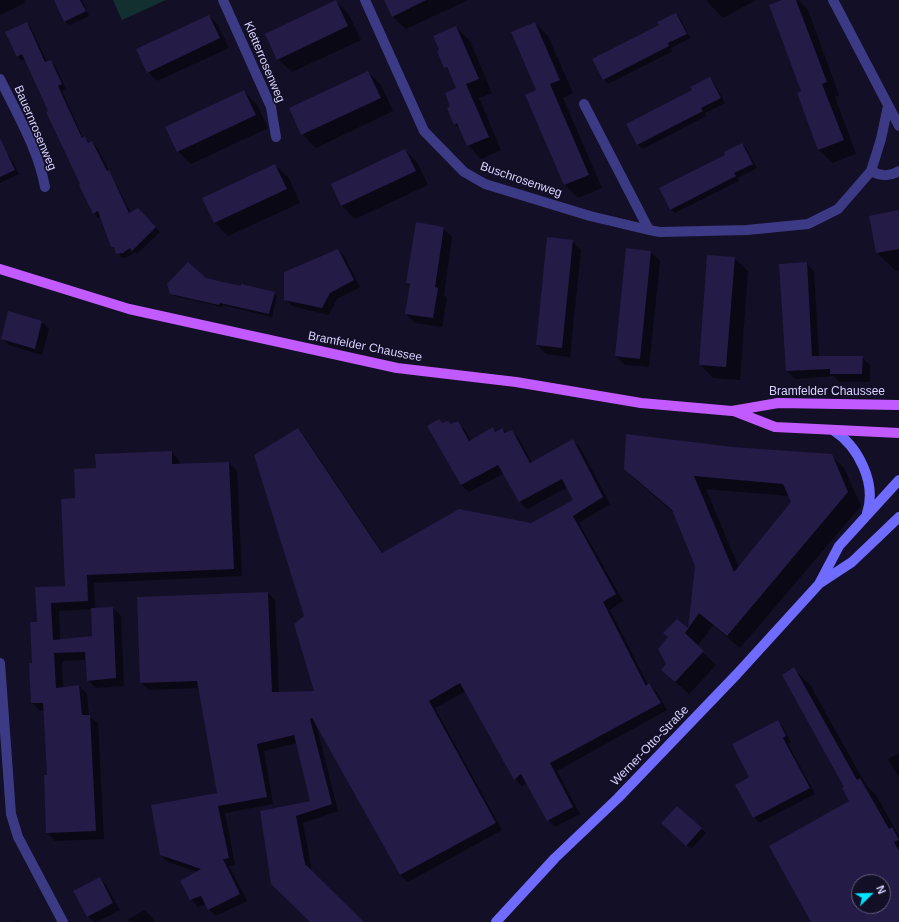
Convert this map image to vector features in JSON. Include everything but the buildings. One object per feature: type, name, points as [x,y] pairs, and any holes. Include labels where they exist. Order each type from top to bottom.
[{"type":"main road","name":"Bramfelder Chaussee","points":[[0,269],[129,309],[397,368],[516,382],[641,403],[732,411],[775,426],[899,434]]},
{"type":"main road","name":"Bramfelder Chaussee","points":[[732,411],[778,403],[899,405]]},
{"type":"main road","points":[[833,430],[850,444],[867,478],[870,496],[866,515]]},
{"type":"main road","name":"Werner-Otto-Straße","points":[[819,584],[839,546],[899,480]]},
{"type":"main road","name":"Werner-Otto-Straße","points":[[496,922],[555,858],[618,798],[710,704],[819,584],[852,562],[899,517]]},
{"type":"street","name":"Kletterrosenweg","points":[[223,0],[271,107],[276,137]]},
{"type":"street","name":"Buschrosenweg","points":[[366,0],[424,131],[464,172],[485,184],[590,216],[650,230],[660,232],[747,230],[808,224],[838,209],[871,171],[882,139],[888,106]]},
{"type":"street","points":[[833,0],[899,126]]},
{"type":"street","name":"Bauernrosenweg","points":[[0,79],[42,169],[45,187]]},
{"type":"street","points":[[584,104],[650,230]]},
{"type":"street","points":[[871,171],[886,176],[899,171]]},
{"type":"street","points":[[0,663],[11,814],[18,837],[63,922]]},
{"type":"green space","points":[[113,0],[166,0],[122,20]]}]
